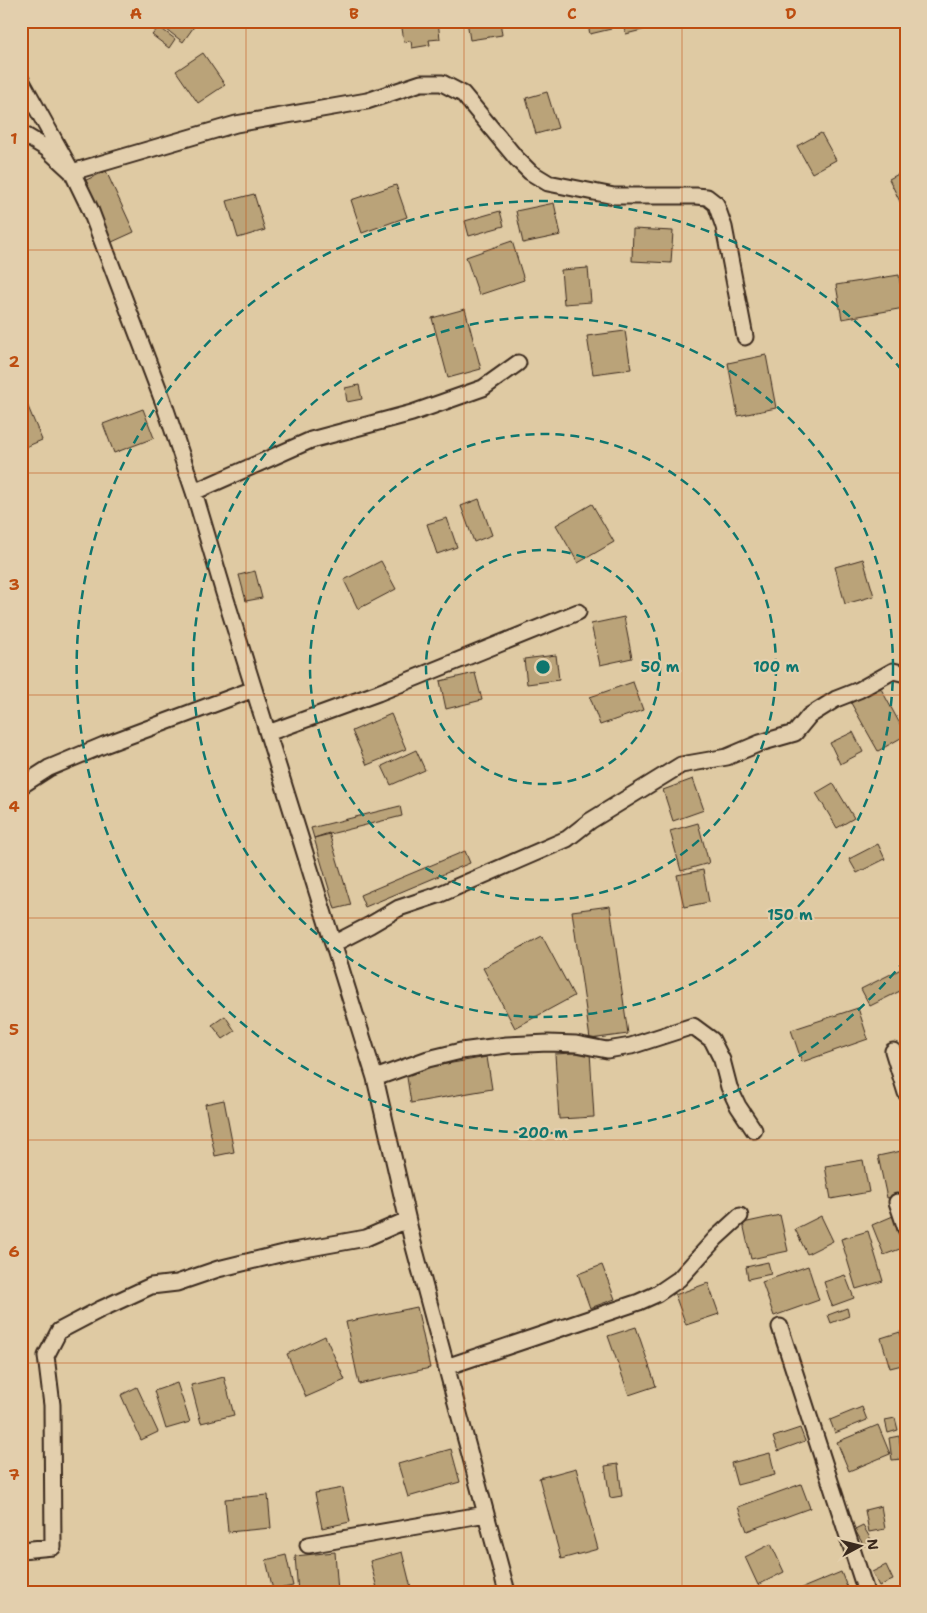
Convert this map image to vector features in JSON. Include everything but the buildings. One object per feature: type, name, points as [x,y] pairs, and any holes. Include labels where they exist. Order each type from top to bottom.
[{"type":"street","points":[[21,80],[72,172],[90,209],[163,401],[194,492],[375,1078],[407,1220],[508,1592]]},
{"type":"street","points":[[72,172],[236,124],[367,101],[421,83],[442,83],[463,94],[516,158],[530,172],[548,183],[614,196],[696,196],[707,198],[716,204],[724,227],[745,337]]},
{"type":"street","points":[[21,133],[46,148],[72,172]]},
{"type":"street","points":[[194,492],[311,440],[412,413],[483,388],[518,363]]},
{"type":"street","points":[[268,734],[387,690],[578,612]]},
{"type":"street","points":[[333,944],[399,908],[438,895],[567,839],[590,821],[681,765],[727,757],[760,743],[795,733],[809,716],[836,699],[859,690],[893,671],[906,674]]},
{"type":"street","points":[[21,786],[49,768],[104,745],[254,689]]},
{"type":"street","points":[[375,1078],[428,1059],[462,1051],[507,1045],[548,1043],[576,1044],[607,1050],[631,1046],[693,1026],[712,1040],[722,1060],[729,1086],[738,1106],[754,1130]]},
{"type":"street","points":[[893,1051],[906,1093]]},
{"type":"street","points":[[897,1202],[906,1229]]},
{"type":"street","points":[[446,1367],[639,1302],[657,1294],[679,1279],[716,1238],[740,1216]]},
{"type":"street","points":[[21,1550],[53,1547],[52,1405],[46,1356],[59,1331],[151,1286],[177,1282],[288,1252],[366,1238],[407,1220]]},
{"type":"street","points":[[780,1327],[866,1592]]},
{"type":"street","points":[[308,1545],[486,1514]]}]
